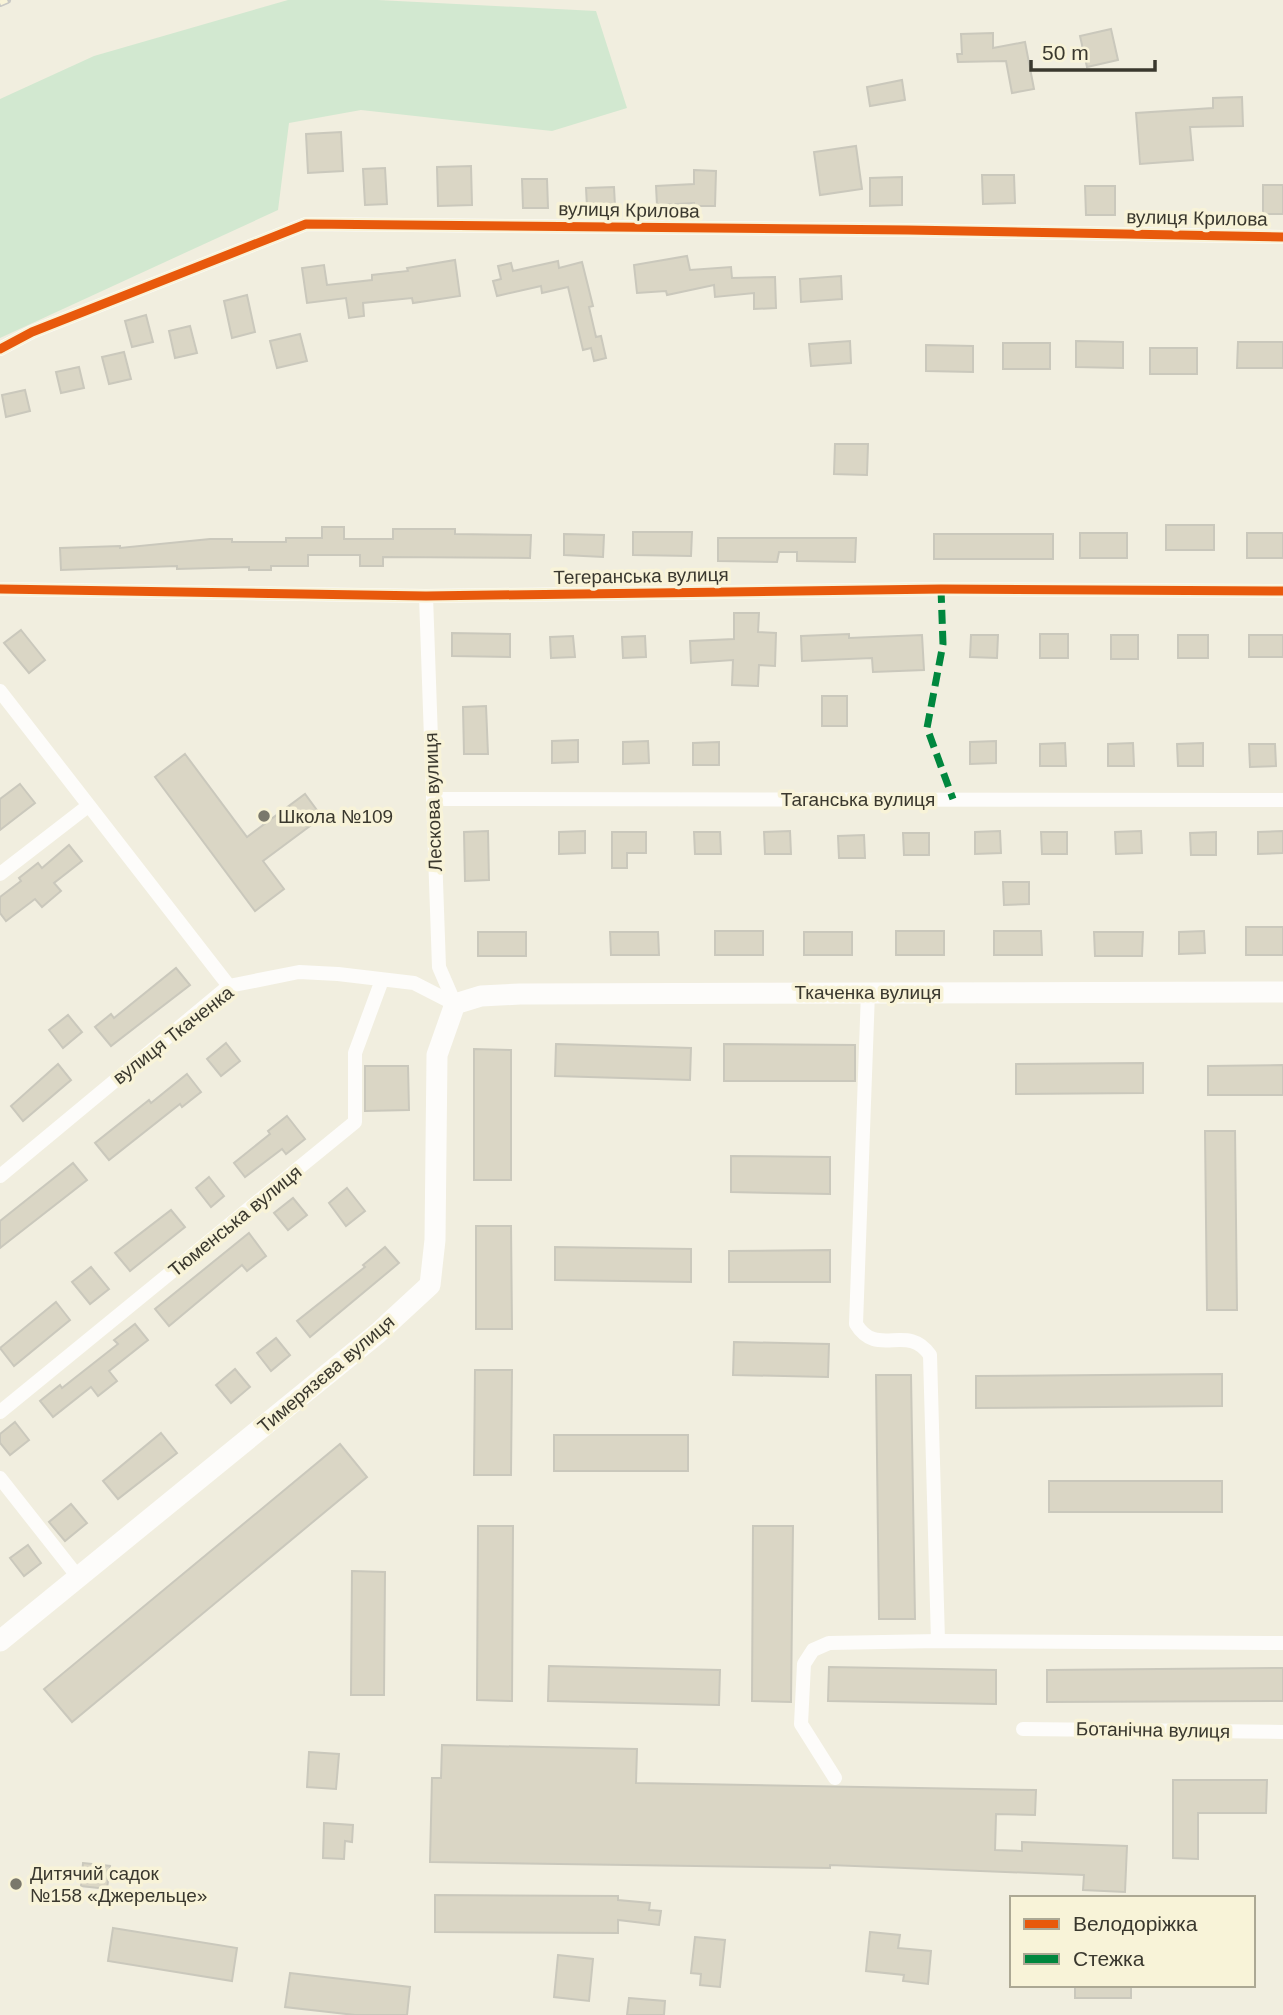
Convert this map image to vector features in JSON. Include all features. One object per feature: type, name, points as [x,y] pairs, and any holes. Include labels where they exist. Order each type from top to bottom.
[{"type":"street","name":"вулиця Крилова","points":[[0,349],[44,327],[306,224],[922,230],[1283,237]]},
{"type":"street","name":"Тегеранська вулиця","points":[[0,589],[426,596],[941,589],[1283,591]]},
{"type":"street","name":"Лескова вулиця","points":[[426,596],[439,967],[455,1004]]},
{"type":"street","points":[[0,691],[229,986]]},
{"type":"street","name":"Таганська вулиця","points":[[433,799],[1283,800]]},
{"type":"street","points":[[0,874],[88,806]]},
{"type":"street","name":"вулиця Ткаченка","points":[[0,1176],[229,986],[299,972],[338,974],[414,983],[455,1004]]},
{"type":"street","name":"Тюменська вулиця","points":[[0,1412],[355,1122],[355,1053],[382,980]]},
{"type":"street","points":[[868,992],[856,1324],[863,1335],[874,1340],[909,1340],[922,1344],[930,1355],[939,1641]]},
{"type":"street","name":"Ткаченка вулиця","points":[[455,1004],[481,996],[520,993],[1283,992]]},
{"type":"street","name":"Тимерязєва вулиця","points":[[0,1641],[378,1333],[430,1285],[435,1240],[437,1055],[455,1004]]},
{"type":"street","points":[[0,1478],[78,1577]]},
{"type":"street","points":[[835,1778],[801,1724],[804,1664],[813,1650],[829,1643],[1283,1643]]},
{"type":"street","name":"Ботанічна вулиця","points":[[1023,1729],[1283,1732]]},
{"type":"green space","points":[[288,0],[378,0],[596,11],[627,108],[552,131],[361,110],[289,123],[278,210],[0,338],[0,99],[94,56]]},
{"type":"building","points":[[1111,29],[1118,60],[1087,67],[1080,36]]},
{"type":"building","points":[[993,33],[993,48],[1025,42],[1034,89],[1012,93],[1006,61],[958,62],[957,54],[962,54],[961,34]]},
{"type":"building","points":[[902,80],[905,100],[870,106],[867,87]]},
{"type":"building","points":[[1242,97],[1243,126],[1190,127],[1193,160],[1140,164],[1136,113],[1213,108],[1213,98]]},
{"type":"building","points":[[341,132],[343,171],[308,173],[306,134]]},
{"type":"building","points":[[856,146],[862,189],[820,195],[814,152]]},
{"type":"building","points":[[471,166],[472,205],[438,206],[437,167]]},
{"type":"building","points":[[385,168],[387,204],[365,205],[363,169]]},
{"type":"building","points":[[694,170],[716,171],[715,206],[694,206],[694,203],[657,205],[656,186],[694,184]]},
{"type":"building","points":[[982,175],[1014,175],[1015,203],[983,204]]},
{"type":"building","points":[[902,177],[902,205],[870,206],[870,178]]},
{"type":"building","points":[[522,179],[547,179],[548,208],[523,208]]},
{"type":"building","points":[[1263,185],[1283,185],[1283,214],[1263,214]]},
{"type":"building","points":[[1085,186],[1115,186],[1115,215],[1086,215]]},
{"type":"building","points":[[614,187],[615,206],[587,207],[586,188]]},
{"type":"building","points":[[687,256],[690,270],[731,267],[732,278],[775,277],[776,308],[754,309],[754,293],[715,297],[714,285],[667,295],[666,291],[637,293],[634,265]]},
{"type":"building","points":[[455,260],[460,296],[413,303],[412,298],[363,303],[364,316],[349,318],[346,298],[307,303],[302,268],[324,265],[327,285],[372,280],[372,275],[408,271],[407,268]]},
{"type":"building","points":[[558,261],[559,268],[582,262],[593,306],[589,307],[596,337],[601,336],[606,358],[594,361],[591,348],[583,350],[568,287],[542,293],[541,286],[497,296],[493,281],[501,279],[498,266],[511,263],[513,271]]},
{"type":"building","points":[[841,276],[842,299],[801,302],[800,279]]},
{"type":"building","points":[[247,295],[255,332],[232,338],[224,301]]},
{"type":"building","points":[[146,315],[153,342],[132,347],[125,321]]},
{"type":"building","points":[[190,326],[197,353],[175,358],[169,331]]},
{"type":"building","points":[[300,334],[307,361],[277,368],[270,341]]},
{"type":"building","points":[[850,341],[851,363],[811,366],[809,344]]},
{"type":"building","points":[[1076,341],[1123,342],[1123,368],[1076,367]]},
{"type":"building","points":[[1238,342],[1283,342],[1283,368],[1237,368]]},
{"type":"building","points":[[1003,343],[1050,343],[1050,369],[1003,369]]},
{"type":"building","points":[[926,345],[973,346],[973,372],[926,371]]},
{"type":"building","points":[[1150,348],[1197,348],[1197,374],[1150,374]]},
{"type":"building","points":[[124,352],[131,379],[109,384],[102,357]]},
{"type":"building","points":[[79,367],[84,388],[61,393],[56,372]]},
{"type":"building","points":[[25,390],[30,411],[6,417],[2,395]]},
{"type":"building","points":[[835,444],[868,444],[867,475],[834,474]]},
{"type":"building","points":[[1166,525],[1214,525],[1214,550],[1166,550]]},
{"type":"building","points":[[322,527],[344,527],[344,539],[393,539],[393,529],[455,529],[455,534],[531,535],[530,558],[383,557],[383,566],[360,566],[360,555],[308,555],[308,566],[271,566],[271,570],[249,570],[249,567],[177,569],[177,566],[61,570],[60,548],[120,548],[210,539],[232,539],[232,542],[286,542],[286,538],[322,538]]},
{"type":"building","points":[[633,532],[692,532],[691,556],[633,555]]},
{"type":"building","points":[[1080,533],[1127,533],[1127,558],[1080,558]]},
{"type":"building","points":[[1247,533],[1283,533],[1283,558],[1247,558]]},
{"type":"building","points":[[564,534],[604,535],[603,557],[564,555]]},
{"type":"building","points":[[934,534],[1053,534],[1053,559],[934,559]]},
{"type":"building","points":[[718,538],[856,538],[855,562],[797,561],[797,552],[779,552],[777,562],[718,561]]},
{"type":"building","points":[[734,613],[759,613],[758,632],[776,633],[775,666],[759,665],[758,686],[732,685],[733,660],[691,663],[690,641],[734,639]]},
{"type":"building","points":[[21,630],[45,660],[29,673],[4,643]]},
{"type":"building","points":[[452,633],[510,634],[510,657],[452,656]]},
{"type":"building","points":[[849,634],[849,638],[922,635],[924,670],[873,672],[872,658],[802,661],[801,636]]},
{"type":"building","points":[[1040,634],[1068,634],[1068,658],[1040,658]]},
{"type":"building","points":[[971,635],[998,635],[997,658],[970,657]]},
{"type":"building","points":[[1111,635],[1138,635],[1138,659],[1111,659]]},
{"type":"building","points":[[1178,635],[1208,635],[1208,658],[1178,658]]},
{"type":"building","points":[[1249,635],[1283,635],[1283,657],[1249,657]]},
{"type":"building","points":[[573,636],[575,657],[551,658],[550,637]]},
{"type":"building","points":[[645,636],[646,657],[623,658],[622,637]]},
{"type":"building","points":[[822,696],[847,696],[847,726],[822,726]]},
{"type":"building","points":[[486,706],[488,754],[464,754],[463,707]]},
{"type":"building","points":[[578,740],[578,762],[552,763],[552,741]]},
{"type":"building","points":[[648,741],[649,763],[623,764],[623,742]]},
{"type":"building","points":[[996,741],[996,763],[970,764],[970,742]]},
{"type":"building","points":[[719,742],[719,765],[693,765],[693,743]]},
{"type":"building","points":[[1065,743],[1066,766],[1040,766],[1040,744]]},
{"type":"building","points":[[1133,743],[1134,766],[1108,766],[1108,744]]},
{"type":"building","points":[[1203,743],[1203,766],[1178,766],[1177,744]]},
{"type":"building","points":[[1249,744],[1275,744],[1276,766],[1250,767]]},
{"type":"building","points":[[185,754],[247,837],[305,794],[322,817],[263,861],[284,889],[255,911],[155,777]]},
{"type":"building","points":[[20,784],[35,803],[0,830],[0,799]]},
{"type":"building","points":[[488,831],[489,880],[465,881],[464,832]]},
{"type":"building","points":[[585,831],[585,853],[559,854],[559,832]]},
{"type":"building","points":[[790,831],[791,854],[765,854],[764,832]]},
{"type":"building","points":[[1000,831],[1001,853],[975,854],[975,832]]},
{"type":"building","points":[[1141,831],[1142,853],[1116,854],[1115,832]]},
{"type":"building","points":[[1283,831],[1283,853],[1258,854],[1258,832]]},
{"type":"building","points":[[612,832],[646,832],[646,853],[627,853],[627,868],[612,868]]},
{"type":"building","points":[[694,832],[720,832],[721,854],[695,854]]},
{"type":"building","points":[[1041,832],[1067,832],[1067,854],[1042,854]]},
{"type":"building","points":[[1216,832],[1216,855],[1191,855],[1190,833]]},
{"type":"building","points":[[903,833],[929,833],[929,855],[904,855]]},
{"type":"building","points":[[864,835],[865,858],[839,858],[838,836]]},
{"type":"building","points":[[69,845],[82,861],[54,883],[61,891],[42,907],[35,899],[6,921],[0,913],[0,897],[38,863],[42,868]]},
{"type":"building","points":[[1003,882],[1029,882],[1029,904],[1004,905]]},
{"type":"building","points":[[1246,927],[1283,927],[1283,955],[1246,955]]},
{"type":"building","points":[[715,931],[763,931],[763,955],[715,955]]},
{"type":"building","points":[[896,931],[944,931],[944,955],[896,955]]},
{"type":"building","points":[[994,931],[1041,931],[1042,955],[994,955]]},
{"type":"building","points":[[1204,931],[1205,953],[1179,954],[1179,932]]},
{"type":"building","points":[[478,932],[526,932],[526,956],[478,956]]},
{"type":"building","points":[[610,932],[658,932],[659,955],[611,955]]},
{"type":"building","points":[[804,932],[852,932],[852,955],[804,955]]},
{"type":"building","points":[[1094,932],[1143,932],[1142,956],[1095,956]]},
{"type":"building","points":[[176,968],[190,985],[111,1046],[95,1027],[111,1014],[114,1018]]},
{"type":"building","points":[[68,1015],[82,1032],[63,1048],[49,1030]]},
{"type":"building","points":[[226,1043],[240,1061],[221,1076],[207,1059]]},
{"type":"building","points":[[556,1044],[691,1048],[690,1080],[555,1076]]},
{"type":"building","points":[[724,1044],[855,1045],[855,1081],[724,1081]]},
{"type":"building","points":[[474,1049],[511,1050],[511,1180],[474,1180]]},
{"type":"building","points":[[1143,1063],[1143,1093],[1016,1094],[1016,1064]]},
{"type":"building","points":[[58,1064],[71,1080],[23,1121],[11,1106]]},
{"type":"building","points":[[1283,1065],[1283,1095],[1208,1095],[1208,1066]]},
{"type":"building","points":[[365,1066],[408,1066],[409,1110],[365,1111]]},
{"type":"building","points":[[187,1074],[201,1092],[182,1107],[180,1104],[109,1160],[95,1143]]},
{"type":"building","points":[[287,1116],[305,1139],[286,1154],[282,1149],[245,1177],[234,1163],[270,1134],[268,1131]]},
{"type":"building","points":[[1205,1131],[1235,1131],[1237,1310],[1207,1310]]},
{"type":"building","points":[[731,1156],[830,1157],[830,1194],[731,1192]]},
{"type":"building","points":[[73,1163],[87,1180],[0,1248],[0,1221]]},
{"type":"building","points":[[209,1177],[224,1196],[211,1207],[196,1188]]},
{"type":"building","points":[[347,1188],[365,1211],[346,1226],[329,1203]]},
{"type":"building","points":[[293,1198],[307,1215],[288,1230],[274,1213]]},
{"type":"building","points":[[171,1210],[185,1227],[130,1271],[115,1253]]},
{"type":"building","points":[[476,1226],[511,1226],[512,1329],[476,1329]]},
{"type":"building","points":[[249,1233],[266,1256],[247,1271],[242,1265],[169,1326],[155,1309]]},
{"type":"building","points":[[385,1247],[399,1263],[310,1337],[297,1321],[365,1267],[363,1265]]},
{"type":"building","points":[[555,1247],[691,1249],[691,1282],[555,1280]]},
{"type":"building","points":[[830,1250],[830,1282],[729,1282],[729,1251]]},
{"type":"building","points":[[91,1267],[109,1289],[90,1304],[72,1282]]},
{"type":"building","points":[[56,1302],[70,1320],[14,1366],[0,1348]]},
{"type":"building","points":[[135,1324],[148,1340],[109,1371],[117,1381],[98,1396],[91,1387],[53,1417],[40,1401],[60,1385],[62,1388],[118,1344],[114,1340]]},
{"type":"building","points":[[276,1338],[290,1355],[271,1371],[257,1353]]},
{"type":"building","points":[[734,1342],[829,1344],[828,1377],[733,1375]]},
{"type":"building","points":[[235,1369],[250,1387],[231,1403],[216,1385]]},
{"type":"building","points":[[475,1370],[512,1370],[511,1475],[474,1475]]},
{"type":"building","points":[[1222,1374],[1222,1406],[976,1408],[976,1376]]},
{"type":"building","points":[[876,1375],[911,1375],[915,1619],[879,1619]]},
{"type":"building","points":[[15,1422],[29,1440],[10,1455],[0,1443],[0,1434]]},
{"type":"building","points":[[161,1433],[177,1453],[118,1499],[103,1481]]},
{"type":"building","points":[[554,1435],[688,1435],[688,1471],[554,1471]]},
{"type":"building","points":[[340,1444],[367,1477],[72,1722],[44,1689]]},
{"type":"building","points":[[1049,1481],[1222,1481],[1222,1512],[1049,1512]]},
{"type":"building","points":[[71,1504],[87,1523],[65,1541],[49,1522]]},
{"type":"building","points":[[478,1526],[513,1526],[512,1701],[477,1700]]},
{"type":"building","points":[[753,1526],[793,1526],[791,1702],[752,1701]]},
{"type":"building","points":[[28,1545],[41,1563],[24,1576],[10,1558]]},
{"type":"building","points":[[352,1571],[385,1572],[384,1695],[351,1695]]},
{"type":"building","points":[[549,1666],[720,1670],[719,1705],[548,1701]]},
{"type":"building","points":[[829,1667],[996,1670],[996,1704],[828,1701]]},
{"type":"building","points":[[1283,1668],[1283,1701],[1047,1702],[1047,1670]]},
{"type":"building","points":[[442,1745],[637,1749],[636,1783],[1036,1790],[1035,1815],[996,1814],[995,1850],[1022,1851],[1022,1842],[1127,1846],[1125,1892],[1083,1890],[1084,1875],[830,1865],[830,1868],[430,1862],[432,1778],[441,1778]]},
{"type":"building","points":[[309,1752],[339,1754],[336,1789],[307,1787]]},
{"type":"building","points":[[1173,1780],[1267,1780],[1266,1813],[1198,1813],[1198,1859],[1173,1858]]},
{"type":"building","points":[[324,1823],[353,1825],[352,1842],[345,1841],[344,1859],[323,1858]]},
{"type":"building","points":[[83,1863],[110,1866],[107,1889],[81,1886]]},
{"type":"building","points":[[435,1895],[618,1896],[618,1900],[650,1903],[649,1910],[661,1911],[659,1925],[618,1920],[618,1933],[435,1932]]},
{"type":"building","points":[[113,1928],[237,1948],[232,1981],[108,1961]]},
{"type":"building","points":[[870,1932],[900,1935],[898,1948],[931,1951],[928,1984],[903,1981],[904,1975],[866,1971]]},
{"type":"building","points":[[695,1937],[725,1940],[720,1987],[700,1985],[701,1974],[691,1973]]},
{"type":"building","points":[[558,1955],[593,1959],[589,2001],[554,1997]]},
{"type":"building","points":[[290,1973],[410,1987],[407,2015],[355,2015],[285,2007]]},
{"type":"building","points":[[1075,1987],[1131,1987],[1131,1998],[1075,1998]]},
{"type":"building","points":[[629,1998],[665,2001],[664,2015],[627,2015]]},
{"type":"railway","points":[[0,3],[7,0]]},
{"type":"marked path","points":[[941,589],[943,644],[927,728],[953,799]]},
{"type":"cycle path","points":[[0,349],[32,332],[306,224],[1283,237]]},
{"type":"cycle path","points":[[0,589],[426,596],[941,589],[1283,591]]},
{"type":"place","name":"Школа №109","points":[[264,816]]},
{"type":"place","name":"Дитячий садок №158 «Джерельце»","points":[[16,1884]]}]
